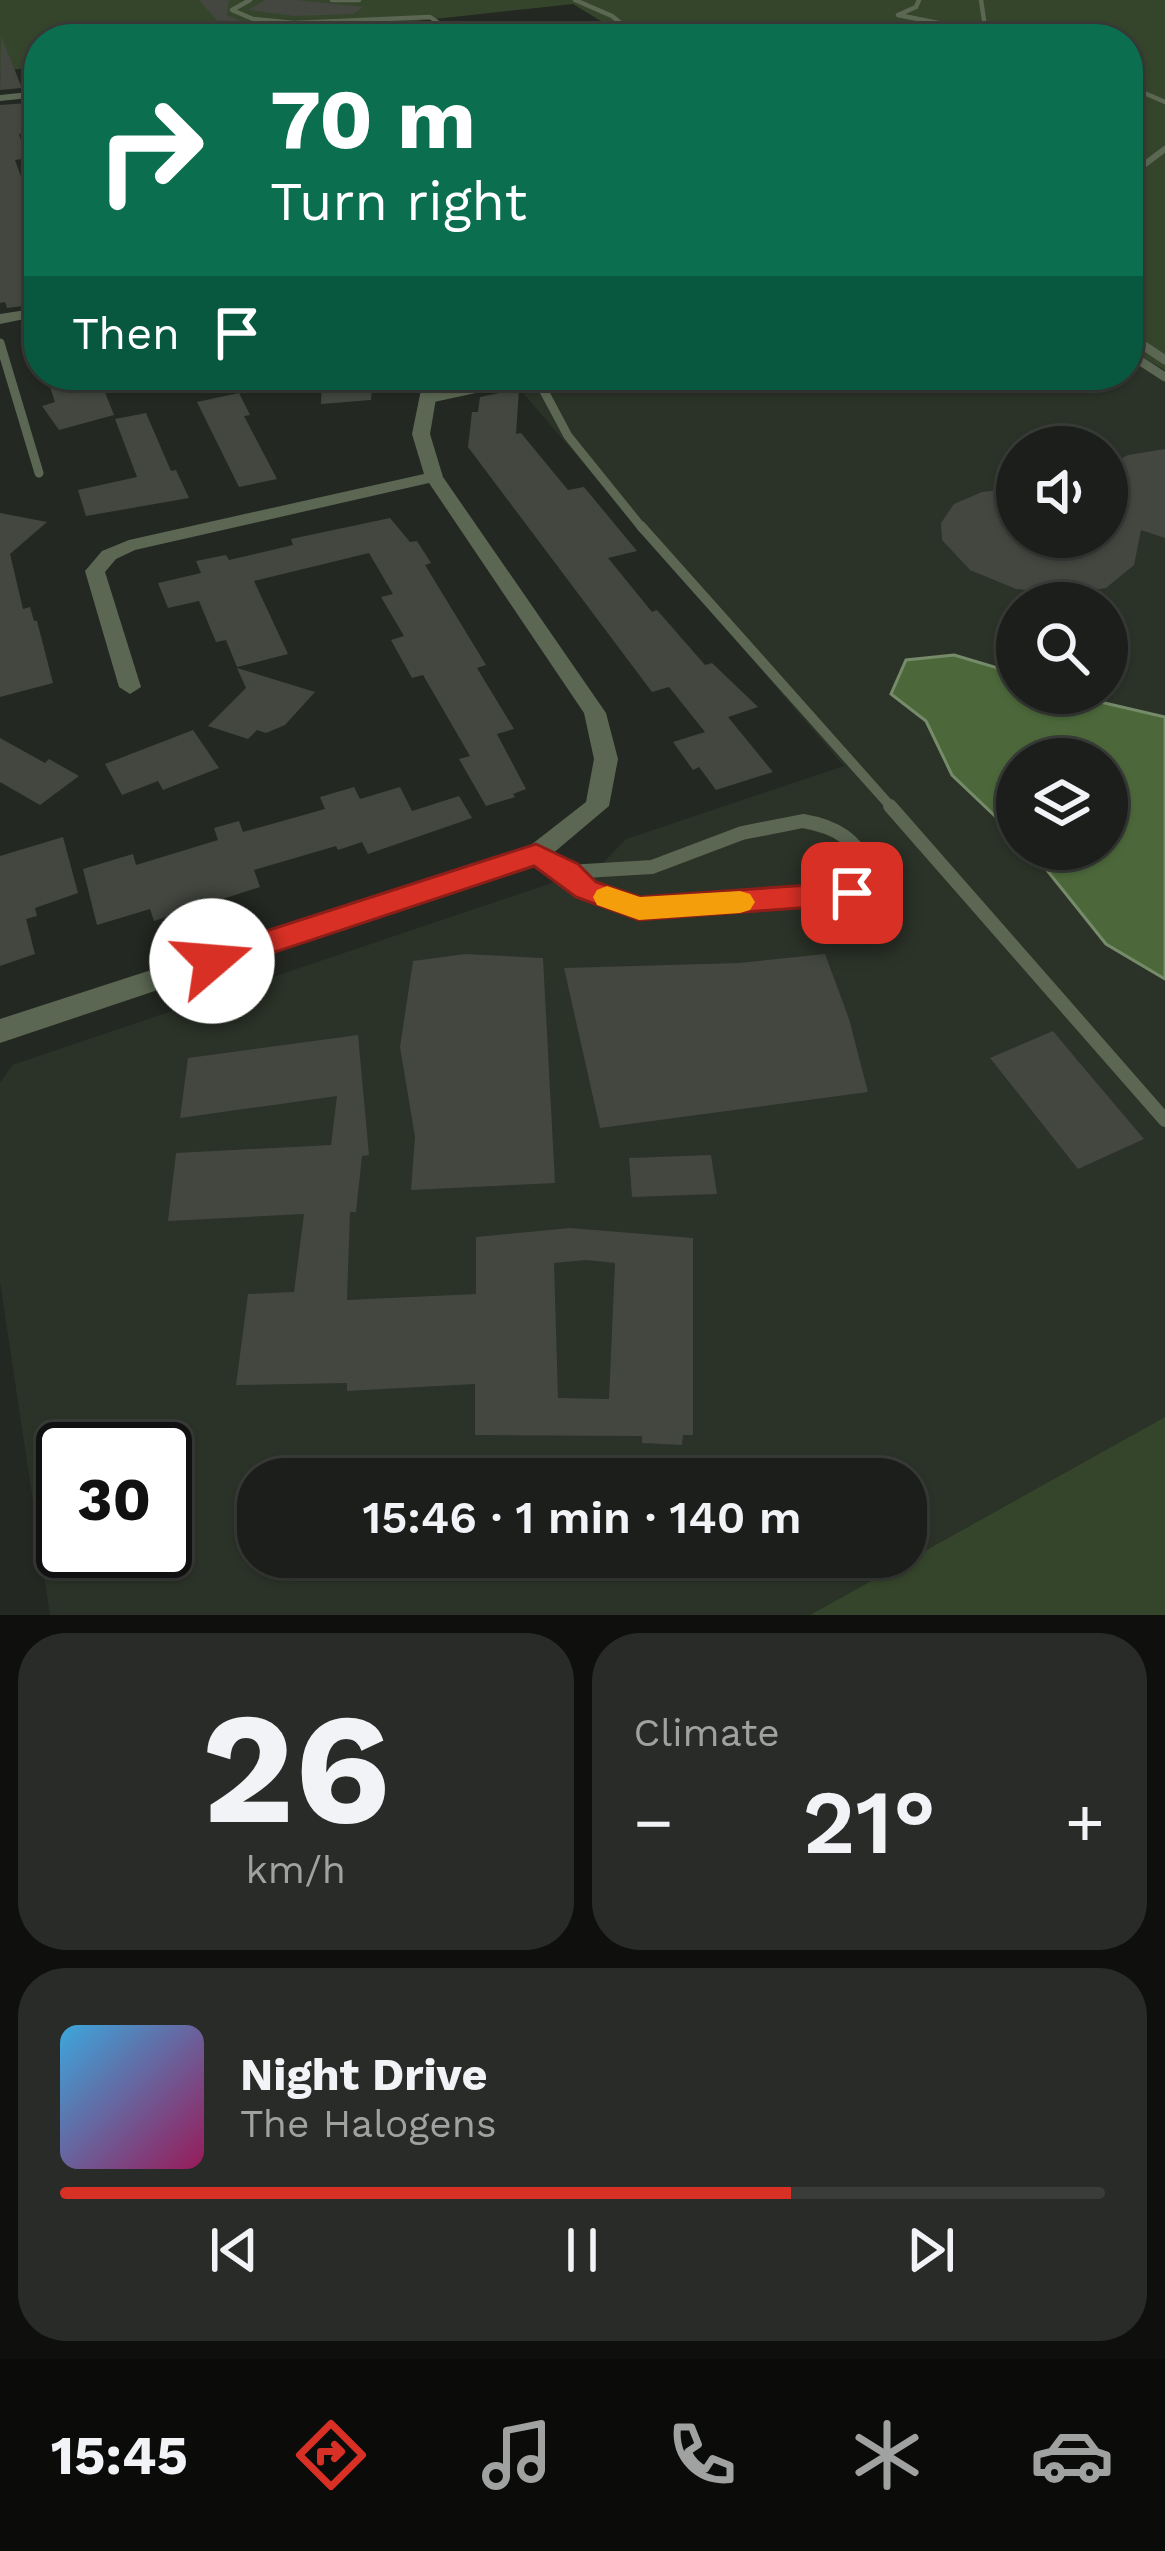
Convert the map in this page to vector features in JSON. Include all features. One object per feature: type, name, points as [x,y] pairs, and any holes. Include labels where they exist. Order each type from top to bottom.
[{"type":"street","points":[[0,1030],[536,854],[597,806],[606,759],[596,713],[434,476],[421,434],[428,390]]},
{"type":"street","points":[[130,687],[94,571],[109,555],[129,546],[434,476]]},
{"type":"lane","points":[[250,0],[232,10],[253,19],[294,23],[418,16],[441,24]]},
{"type":"lane","points":[[332,0],[359,0]]},
{"type":"lane","points":[[575,0],[622,24]]},
{"type":"lane","points":[[919,0],[916,7],[898,15],[943,24]]},
{"type":"lane","points":[[0,343],[39,473]]},
{"type":"lane","points":[[426,399],[468,390]]},
{"type":"lane","points":[[539,390],[558,424],[659,544],[1165,1120]]},
{"type":"lane","points":[[536,854],[568,872],[586,890],[639,909],[852,893],[873,870],[861,842],[832,824],[802,819],[763,827],[649,868],[568,872]]},
{"type":"shaded area","points":[[0,0],[1165,0],[1165,370],[1143,357],[1143,24],[606,24],[573,4],[389,24],[24,24],[24,69],[0,71]]},
{"type":"shaded area","points":[[1143,97],[1165,108],[1165,1417],[927,1550],[927,1458],[237,1458],[237,1578],[876,1578],[810,1615],[50,1615],[44,1578],[192,1578],[192,1422],[36,1422],[36,1522],[0,1282],[0,1083],[12,1065],[599,867],[626,839],[844,766],[520,390],[1143,390]]},
{"type":"shaded area","points":[[954,655],[996,667],[996,714],[1128,714],[1128,708],[1165,717],[1165,979],[1106,944],[1047,870],[1128,870],[1128,738],[996,738],[996,817],[952,775],[926,721],[891,694],[906,660]]},
{"type":"shaded area","points":[[1165,1417],[1165,1615],[810,1615],[876,1578],[927,1578],[927,1550]]},
{"type":"building","points":[[199,0],[229,0],[227,15],[247,24],[220,24]]},
{"type":"building","points":[[265,0],[363,7],[353,14],[294,16],[248,10]]},
{"type":"building","points":[[1,36],[22,88],[0,90]]},
{"type":"building","points":[[24,103],[24,133],[19,134],[24,158],[15,160],[24,185],[24,306],[7,308],[5,302],[0,303],[0,105]]},
{"type":"building","points":[[51,390],[104,390],[114,415],[59,430],[42,406],[55,402]]},
{"type":"building","points":[[322,390],[372,390],[371,400],[321,404]]},
{"type":"building","points":[[519,390],[516,434],[521,433],[568,490],[584,487],[637,551],[608,558],[652,612],[657,610],[705,665],[712,663],[758,707],[728,717],[773,772],[716,790],[699,767],[693,770],[673,742],[705,732],[669,687],[652,692],[468,447],[472,412],[478,412],[480,397]]},
{"type":"building","points":[[239,393],[250,415],[244,416],[277,479],[239,487],[197,402]]},
{"type":"building","points":[[146,413],[171,471],[176,470],[189,498],[86,516],[78,490],[137,477],[115,419]]},
{"type":"building","points":[[1165,449],[1165,538],[1141,530],[1134,565],[1113,582],[999,582],[970,570],[942,540],[941,523],[954,504],[996,490],[996,558],[1128,558],[1128,455]]},
{"type":"building","points":[[0,513],[47,522],[10,554],[23,609],[30,607],[37,621],[53,683],[0,697]]},
{"type":"building","points":[[390,518],[410,542],[417,541],[431,563],[425,565],[486,665],[477,668],[514,729],[497,734],[526,789],[513,794],[515,797],[486,806],[459,759],[470,756],[423,675],[412,678],[391,640],[404,636],[381,597],[393,594],[369,553],[254,581],[288,654],[237,667],[226,640],[216,642],[199,601],[168,608],[158,583],[201,573],[196,561],[226,555],[229,560],[293,545],[291,539]]},
{"type":"building","points":[[237,668],[315,692],[285,725],[266,733],[257,730],[248,739],[208,726],[246,688]]},
{"type":"building","points":[[193,730],[219,768],[163,790],[158,781],[122,795],[105,764]]},
{"type":"building","points":[[0,738],[79,776],[40,805],[0,782]]},
{"type":"building","points":[[354,787],[360,799],[400,787],[412,811],[459,796],[472,818],[368,854],[362,842],[254,870],[260,887],[154,921],[150,909],[97,925],[83,869],[133,854],[136,865],[218,840],[214,828],[239,821],[243,832],[325,809],[320,797]]},
{"type":"building","points":[[63,837],[78,893],[35,908],[37,916],[26,919],[35,954],[0,966],[0,856]]},
{"type":"building","points":[[465,954],[543,958],[555,1183],[411,1190],[415,1137],[400,1047],[413,961]]},
{"type":"building","points":[[825,954],[868,1092],[600,1128],[564,968],[739,963]]},
{"type":"building","points":[[1053,1031],[1144,1139],[1078,1169],[990,1058]]},
{"type":"building","points":[[358,1035],[369,1155],[362,1156],[356,1212],[350,1212],[347,1300],[476,1294],[476,1237],[570,1228],[693,1238],[693,1435],[683,1435],[682,1445],[642,1443],[642,1436],[475,1435],[475,1384],[347,1391],[347,1383],[236,1385],[248,1294],[294,1292],[304,1214],[168,1221],[176,1153],[331,1145],[337,1096],[180,1118],[188,1058]],"holes":[[[554,1263],[615,1263],[609,1399],[558,1398]]]},
{"type":"building","points":[[711,1155],[717,1194],[632,1197],[629,1158]]},
{"type":"slow traffic","points":[[607,897],[639,909],[740,902]]},
{"type":"route","points":[[212,961],[536,854],[568,872],[586,890],[639,909],[852,893]]}]
